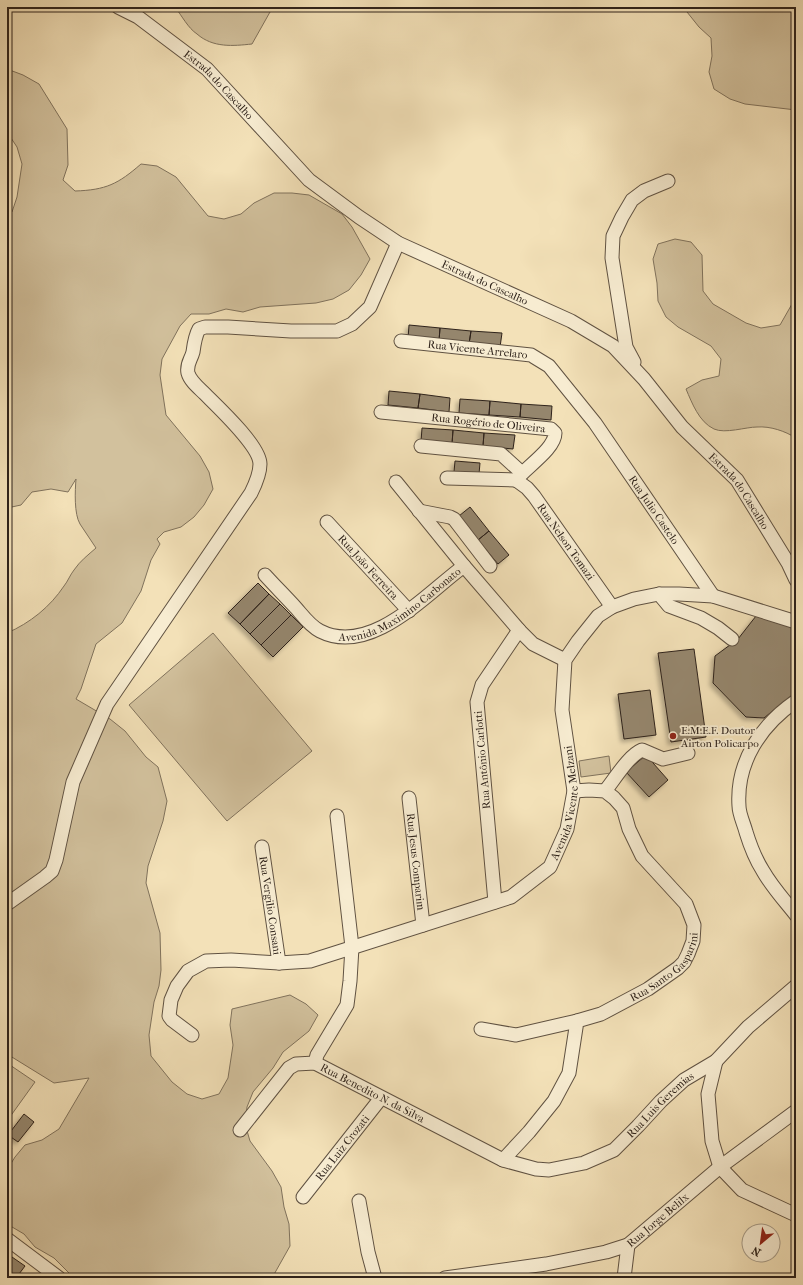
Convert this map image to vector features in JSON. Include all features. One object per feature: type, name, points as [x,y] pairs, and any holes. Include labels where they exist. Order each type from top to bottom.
[{"type":"street","name":"Estrada do Cascalho","points":[[118,7],[134,12],[207,69],[309,180],[359,217],[398,243],[571,320],[613,346],[644,379],[682,427],[737,480],[788,563],[796,580]]},
{"type":"street","points":[[644,379],[626,347],[612,258],[613,236],[632,200],[644,191],[668,181]]},
{"type":"street","points":[[7,904],[52,871],[56,860],[73,782],[107,704],[251,493],[255,483],[260,463],[257,454],[233,421],[194,383],[188,374],[188,363],[192,355],[196,335],[200,329],[205,328],[337,331],[352,324],[370,307],[398,243]]},
{"type":"street","name":"Rua Vicente Arrelaro","points":[[401,341],[531,355],[549,366],[595,423]]},
{"type":"street","name":"Rua Rogério de Oliveira","points":[[381,412],[551,429],[555,433],[555,439],[550,447],[519,477]]},
{"type":"street","name":"Rua Julio Castelo","points":[[595,423],[713,596]]},
{"type":"street","name":"Rua Nelson Tomazi","points":[[421,446],[501,454],[534,496],[612,607]]},
{"type":"street","points":[[447,478],[519,477]]},
{"type":"street","points":[[396,482],[464,566]]},
{"type":"street","points":[[419,511],[454,519],[490,566]]},
{"type":"street","name":"Rua João Ferreira","points":[[327,522],[409,611]]},
{"type":"street","name":"Avenida Maximino Carbonato","points":[[265,575],[310,624],[320,631],[346,638],[357,637],[369,633],[409,611],[464,566],[519,630],[533,644],[565,660]]},
{"type":"street","points":[[659,594],[669,606],[701,618],[718,628],[732,639]]},
{"type":"street","points":[[565,660],[598,616],[612,607],[634,599],[659,594],[713,596],[796,622]]},
{"type":"street","name":"Rua Antônio Carlotti","points":[[495,902],[477,702],[482,685],[519,630]]},
{"type":"street","name":"Avenida Vicente Melzani","points":[[192,1036],[169,1016],[171,1000],[177,986],[188,971],[206,961],[231,960],[279,963],[310,961],[510,897],[550,867],[567,829],[574,791],[562,710],[565,660]]},
{"type":"street","points":[[796,701],[780,713],[767,726],[749,753],[740,778],[739,807],[750,844],[763,871],[796,915]]},
{"type":"street","points":[[574,791],[605,791],[623,768],[638,752],[642,750],[663,759],[688,753]]},
{"type":"street","name":"Rua Santo Gasparini","points":[[481,1029],[516,1035],[601,1014],[648,989],[684,962],[693,941],[694,925],[686,904],[642,856],[629,829],[622,808],[614,798],[605,791]]},
{"type":"street","name":"Rua Jesus Comparim","points":[[409,798],[423,925]]},
{"type":"street","points":[[316,1063],[317,1055],[347,1005],[352,948],[337,816]]},
{"type":"street","name":"Rua Vergilio Consani","points":[[262,847],[279,963]]},
{"type":"street","name":"Rua Luis Geremias","points":[[503,1160],[536,1169],[549,1170],[584,1163],[614,1150],[661,1101],[684,1080],[716,1061],[748,1027],[796,986]]},
{"type":"street","points":[[503,1160],[529,1132],[554,1101],[569,1073],[577,1021]]},
{"type":"street","points":[[716,1061],[708,1094],[712,1141],[720,1167],[742,1190],[796,1215]]},
{"type":"street","name":"Rua Benedito N. da Silva","points":[[240,1130],[289,1068],[296,1064],[316,1063],[503,1160]]},
{"type":"street","name":"Rua Luiz Crozati","points":[[303,1198],[381,1098]]},
{"type":"street","name":"Rua Jorge Belilx","points":[[445,1278],[546,1264],[606,1252],[628,1245],[720,1167],[796,1111]]},
{"type":"street","points":[[359,1201],[368,1252],[375,1278]]},
{"type":"street","points":[[7,1239],[59,1278]]},
{"type":"street","points":[[624,1278],[628,1245]]},
{"type":"shaded area","points":[[175,7],[276,7],[270,12],[252,44],[223,45],[203,39],[191,29]]},
{"type":"shaded area","points":[[683,7],[796,7],[796,110],[745,104],[730,99],[714,89],[709,72],[712,56],[711,38],[699,27]]},
{"type":"shaded area","points":[[7,69],[23,75],[39,84],[67,129],[68,165],[63,180],[75,191],[95,189],[111,185],[125,177],[141,164],[157,166],[176,177],[208,216],[224,219],[241,214],[254,203],[274,193],[309,195],[342,214],[352,227],[370,259],[361,275],[349,290],[333,299],[316,303],[260,307],[243,312],[226,309],[209,314],[191,314],[180,326],[162,359],[160,375],[166,415],[200,456],[209,472],[213,489],[204,505],[194,517],[181,527],[164,532],[157,539],[160,544],[151,560],[141,591],[122,623],[96,644],[81,689],[76,699],[110,719],[125,731],[146,757],[158,767],[167,801],[163,821],[148,866],[146,883],[160,933],[161,970],[149,1035],[151,1056],[172,1082],[187,1094],[202,1099],[219,1094],[228,1078],[233,1045],[230,1025],[232,1009],[290,995],[306,1004],[318,1015],[309,1031],[283,1052],[273,1068],[253,1092],[247,1107],[245,1124],[250,1141],[272,1171],[281,1187],[284,1207],[289,1224],[290,1246],[272,1278],[74,1278],[54,1258],[35,1247],[24,1234],[7,1224],[7,1170],[25,1145],[42,1140],[59,1129],[89,1078],[54,1083],[7,1054],[7,633],[39,614],[58,594],[84,558],[96,548],[78,520],[75,502],[76,479],[68,492],[51,489],[32,492],[21,505],[7,508],[7,214],[12,212],[17,197],[22,164],[17,147],[7,132]]},
{"type":"shaded area","points":[[675,239],[691,242],[702,255],[703,291],[713,304],[746,323],[761,328],[780,325],[796,297],[796,438],[782,431],[767,427],[730,431],[714,429],[700,417],[686,389],[702,380],[719,376],[721,359],[711,346],[678,327],[666,317],[658,301],[653,259],[658,244]]},
{"type":"shaded area","points":[[213,633],[312,751],[227,821],[129,705]]},
{"type":"shaded area","points":[[609,756],[611,773],[581,777],[579,761]]},
{"type":"shaded area","points":[[7,1063],[35,1082],[7,1121]]},
{"type":"building","points":[[409,325],[440,328],[439,341],[408,339]]},
{"type":"building","points":[[440,328],[471,331],[469,344],[439,341]]},
{"type":"building","points":[[471,331],[502,333],[500,347],[469,344]]},
{"type":"building","points":[[389,391],[420,394],[418,408],[388,405]]},
{"type":"building","points":[[420,394],[450,398],[449,412],[418,408]]},
{"type":"building","points":[[460,399],[490,401],[489,415],[459,413]]},
{"type":"building","points":[[490,401],[521,404],[520,417],[489,415]]},
{"type":"building","points":[[521,404],[552,406],[551,420],[520,417]]},
{"type":"building","points":[[422,428],[453,430],[452,444],[421,442]]},
{"type":"building","points":[[453,430],[484,433],[483,446],[452,444]]},
{"type":"building","points":[[484,433],[515,435],[513,449],[483,446]]},
{"type":"building","points":[[455,461],[480,463],[479,474],[454,472]]},
{"type":"building","points":[[470,507],[489,531],[478,540],[459,516]]},
{"type":"building","points":[[489,531],[509,555],[498,564],[478,540]]},
{"type":"building","points":[[258,583],[269,594],[240,624],[228,613]]},
{"type":"building","points":[[269,594],[280,604],[250,634],[240,624]]},
{"type":"building","points":[[280,604],[291,615],[261,645],[250,634]]},
{"type":"building","points":[[291,615],[303,627],[273,657],[261,645]]},
{"type":"building","points":[[756,616],[796,629],[796,692],[764,718],[746,717],[713,683],[715,656],[738,639]]},
{"type":"building","points":[[694,649],[706,737],[671,742],[658,653]]},
{"type":"building","points":[[650,690],[656,735],[624,739],[618,694]]},
{"type":"building","points":[[646,755],[668,780],[649,797],[626,772]]},
{"type":"building","points":[[24,1114],[34,1122],[18,1142],[8,1135]]},
{"type":"building","points":[[7,1144],[12,1148],[7,1154]]},
{"type":"building","points":[[12,1257],[25,1266],[16,1278],[7,1278],[7,1263]]},
{"type":"place","name":"E.M.E.F. Doutor Airton Policarpo","points":[[673,736]]}]
